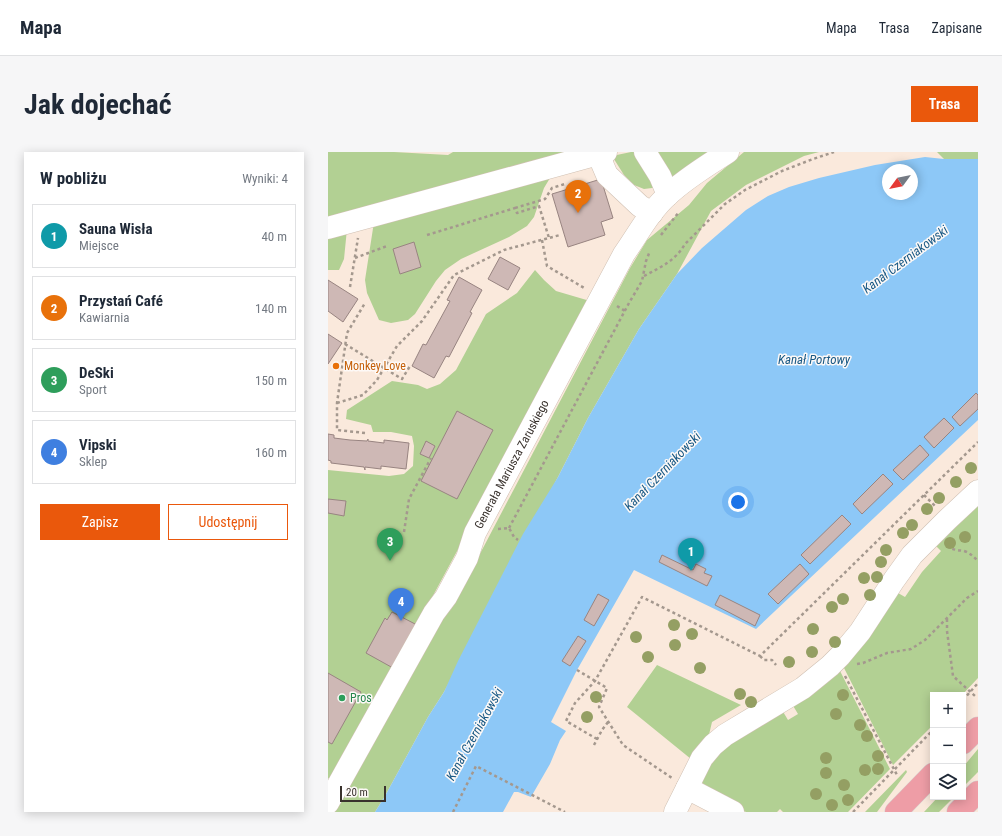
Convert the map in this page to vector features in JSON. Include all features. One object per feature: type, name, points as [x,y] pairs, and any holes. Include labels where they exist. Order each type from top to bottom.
[{"type":"main road","points":[[966,740],[978,728]]},
{"type":"main road","points":[[896,812],[930,777]]},
{"type":"main road","points":[[958,812],[978,792]]},
{"type":"lane","points":[[645,152],[674,203]]},
{"type":"lane","name":"Generała Mariusza Zaruskiego","points":[[328,803],[434,613],[446,596],[467,558],[475,533],[624,254],[652,213],[674,203],[696,173],[728,152]]},
{"type":"lane","points":[[328,228],[602,153],[607,175],[640,206],[652,213]]},
{"type":"lane","points":[[675,812],[702,758],[713,746],[725,735],[803,688],[838,662],[912,555],[978,491]]},
{"type":"lane","points":[[687,788],[733,812]]},
{"type":"path","points":[[643,276],[674,259],[686,244],[725,204],[745,190],[782,171],[834,152]]},
{"type":"path","points":[[427,235],[545,199],[552,188],[566,184]]},
{"type":"path","points":[[656,241],[674,203]]},
{"type":"path","points":[[515,208],[517,213],[539,206],[549,238]]},
{"type":"path","points":[[337,403],[363,395],[377,380],[397,346],[422,321],[454,275],[504,250],[560,235]]},
{"type":"path","points":[[542,240],[547,266],[588,290]]},
{"type":"path","points":[[355,258],[387,246]]},
{"type":"path","points":[[509,528],[642,281],[646,261],[651,247]]},
{"type":"path","points":[[350,287],[356,253]]},
{"type":"path","points":[[365,303],[346,333],[337,403],[337,430],[365,433]]},
{"type":"path","points":[[613,304],[625,311]]},
{"type":"path","points":[[345,344],[402,379],[410,366]]},
{"type":"path","points":[[760,656],[978,442]]},
{"type":"path","points":[[404,532],[409,499],[431,458]]},
{"type":"path","points":[[924,495],[936,507]]},
{"type":"path","points":[[480,524],[497,529],[509,528]]},
{"type":"path","points":[[509,528],[514,537],[518,540]]},
{"type":"path","points":[[932,535],[950,548],[966,552],[978,561]]},
{"type":"path","points":[[896,775],[838,662],[863,663],[887,653],[911,649],[926,640],[967,598],[978,591]]},
{"type":"path","points":[[598,739],[566,721],[575,703],[595,681],[642,597],[760,656],[764,660],[772,660],[776,665]]},
{"type":"path","points":[[946,619],[953,676],[975,696]]},
{"type":"path","points":[[577,670],[607,688],[599,707],[623,745],[687,788]]},
{"type":"path","points":[[966,697],[978,683]]},
{"type":"path","points":[[594,746],[608,721]]},
{"type":"path","points":[[853,812],[930,733]]},
{"type":"path","points":[[453,812],[476,766],[564,812]]},
{"type":"green space","points":[[328,152],[394,152],[448,155],[453,152],[574,152],[328,218]]},
{"type":"green space","points":[[631,152],[711,152],[669,182],[644,189],[634,185],[624,175],[612,156]]},
{"type":"green space","points":[[744,152],[819,152],[804,156],[746,185],[711,211],[677,274],[639,329],[588,418],[444,692],[428,717],[375,812],[328,812],[437,622],[451,609],[630,268],[647,240],[689,205],[707,183]]},
{"type":"green space","points":[[937,152],[978,152],[978,159],[944,159]]},
{"type":"green space","points":[[550,178],[544,188],[534,217],[527,226],[509,237],[461,259],[445,270],[436,281],[415,314],[408,320],[391,323],[379,320],[367,293],[365,280],[374,222]]},
{"type":"green space","points":[[347,229],[344,259],[339,270],[328,270],[328,234]]},
{"type":"green space","points":[[535,270],[556,291],[590,301],[514,437],[517,440],[333,781],[328,778],[328,470],[389,476],[404,474],[413,466],[414,446],[412,436],[391,432],[373,432],[371,425],[346,419],[347,410],[392,381],[418,385],[427,389],[440,384],[456,370],[486,314],[517,293]]},
{"type":"green space","points":[[978,499],[978,678],[965,692],[930,692],[930,728],[893,765],[842,664],[898,593],[905,597],[922,572],[941,551],[933,543]]},
{"type":"green space","points":[[657,665],[741,705],[712,722],[708,739],[691,759],[627,707]]},
{"type":"green space","points":[[839,669],[890,769],[848,812],[783,812],[780,809],[777,812],[746,812],[702,783],[714,753],[782,710],[788,720],[798,714],[792,704]]},
{"type":"green space","points":[[978,749],[978,772],[966,784],[966,764]]},
{"type":"green space","points":[[906,770],[907,772],[877,812],[865,812]]},
{"type":"green space","points":[[935,800],[951,800],[939,812],[924,812]]},
{"type":"water","name":"Kanał Portowy","points":[[925,157],[944,159],[978,159],[978,420],[756,629],[634,570],[577,670],[551,722],[566,731],[560,740],[550,764],[531,797],[514,792],[503,812],[375,812],[428,717],[444,692],[458,661],[523,534],[558,477],[588,418],[639,329],[677,274],[702,248],[746,210],[768,196],[789,187],[819,178],[875,165]]},
{"type":"building","points":[[601,179],[613,218],[601,222],[605,235],[568,247],[552,194]]},
{"type":"building","points":[[414,242],[421,267],[400,274],[393,249]]},
{"type":"building","points":[[500,257],[520,268],[508,290],[488,279]]},
{"type":"building","points":[[459,277],[482,290],[449,357],[446,356],[434,378],[412,366],[423,344],[426,345],[450,301],[447,300]]},
{"type":"building","points":[[328,280],[358,299],[343,322],[328,311]]},
{"type":"building","points":[[328,334],[342,343],[328,364]]},
{"type":"building","points":[[976,393],[978,395],[978,409],[960,426],[952,417]]},
{"type":"building","points":[[457,411],[493,430],[457,499],[421,481]]},
{"type":"building","points":[[944,418],[954,428],[934,448],[924,437]]},
{"type":"building","points":[[328,434],[334,435],[334,438],[350,440],[367,441],[368,439],[368,441],[384,443],[384,440],[409,443],[406,469],[381,466],[381,469],[365,467],[365,470],[364,467],[331,463],[331,461],[328,460]]},
{"type":"building","points":[[426,441],[435,446],[429,458],[420,454]]},
{"type":"building","points":[[920,445],[929,455],[903,480],[893,470]]},
{"type":"building","points":[[883,474],[893,484],[862,514],[853,504]]},
{"type":"building","points":[[328,499],[346,501],[344,516],[328,513]]},
{"type":"building","points":[[842,515],[851,524],[810,564],[801,555]]},
{"type":"building","points":[[662,555],[693,570],[696,564],[706,569],[704,573],[712,576],[707,586],[659,562]]},
{"type":"building","points":[[800,564],[809,574],[778,604],[768,594]]},
{"type":"building","points":[[598,594],[609,600],[594,626],[584,620]]},
{"type":"building","points":[[720,595],[760,615],[755,626],[715,605]]},
{"type":"building","points":[[392,612],[417,625],[393,668],[366,653],[385,618],[387,620]]},
{"type":"building","points":[[578,636],[586,641],[570,666],[562,661]]},
{"type":"building","points":[[328,673],[361,692],[332,744],[328,742]]},
{"type":"place","name":"Przystań Café","points":[[578,213]]},
{"type":"place","name":"Monkey Love","points":[[336,366]]},
{"type":"place","name":"DeSki","points":[[390,561]]},
{"type":"place","name":"Sauna Wisła","points":[[691,571]]},
{"type":"place","name":"Vipski","points":[[401,621]]},
{"type":"place","name":"Pros","points":[[342,698]]},
{"type":"water label","name":"Kanał Czerniakowski","points":[[905,259]]},
{"type":"water label","name":"Kanał Czerniakowski","points":[[662,471]]},
{"type":"water label","name":"Kanał Czerniakowski","points":[[474,734]]}]
